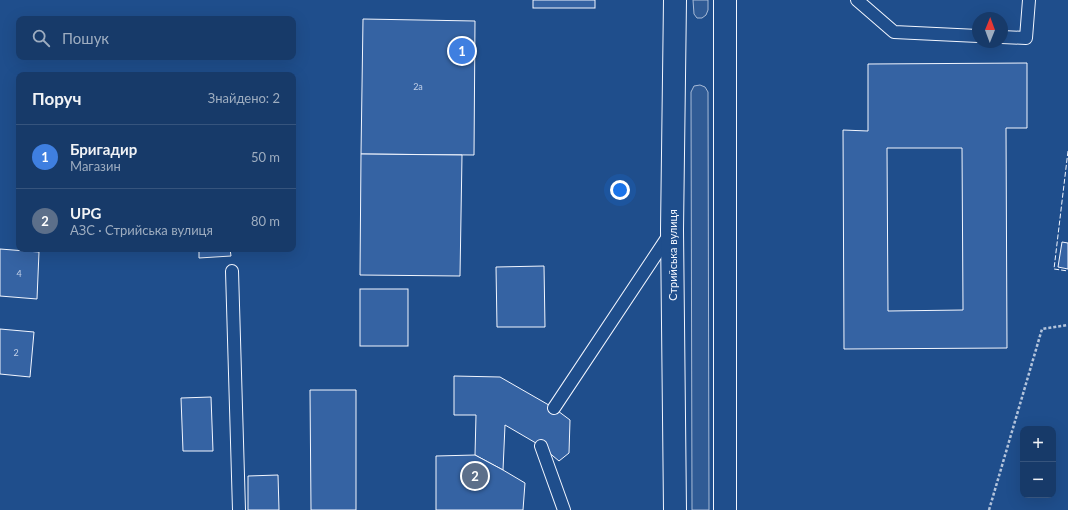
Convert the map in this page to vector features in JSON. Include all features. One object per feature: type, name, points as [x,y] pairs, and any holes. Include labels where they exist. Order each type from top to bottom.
[{"type":"highway","name":"Стрийська вулиця","points":[[675,0],[672,230],[675,510]]},
{"type":"highway","points":[[725,0],[725,510]]},
{"type":"lane","points":[[857,0],[894,32],[972,36]]},
{"type":"lane","points":[[1008,37],[1026,38],[1029,0]]},
{"type":"lane","points":[[554,408],[672,230]]},
{"type":"lane","points":[[232,271],[239,510]]},
{"type":"lane","points":[[542,446],[564,510]]},
{"type":"path","points":[[989,510],[1042,329],[1068,325]]},
{"type":"shaded area","points":[[693,0],[708,0],[708,10],[706,15],[702,18],[697,18],[694,14]]},
{"type":"shaded area","points":[[700,85],[705,87],[708,92],[709,510],[692,510],[691,92],[694,86]]},
{"type":"building","points":[[533,0],[595,0],[595,8],[533,8]]},
{"type":"building","points":[[363,19],[475,21],[474,155],[361,154]]},
{"type":"building","points":[[1027,63],[1027,128],[1006,128],[1007,348],[844,349],[843,130],[868,131],[868,64]],"holes":[[[887,148],[962,148],[963,310],[888,311]]]},
{"type":"building","points":[[361,154],[462,155],[460,276],[360,275]]},
{"type":"building","points":[[1062,242],[1068,243],[1068,269],[1058,267]]},
{"type":"building","points":[[0,249],[16,250],[16,252],[39,252],[37,299],[0,296]]},
{"type":"building","points":[[199,252],[230,252],[231,256],[199,258]]},
{"type":"building","points":[[544,266],[545,327],[497,327],[496,267]]},
{"type":"building","points":[[360,289],[408,289],[408,346],[360,346]]},
{"type":"building","points":[[0,329],[34,332],[30,377],[0,374]]},
{"type":"building","points":[[454,376],[500,377],[554,408],[570,420],[569,453],[559,461],[541,446],[505,425],[503,470],[475,455],[476,415],[454,415]]},
{"type":"building","points":[[310,390],[356,390],[356,510],[311,510]]},
{"type":"building","points":[[211,397],[213,451],[183,451],[181,398]]},
{"type":"building","points":[[475,455],[525,483],[523,510],[436,510],[436,456]]},
{"type":"building","points":[[278,475],[279,510],[248,510],[248,476]]},
{"type":"fence","points":[[1068,151],[1054,269],[1068,271]]},
{"type":"place","name":"Бригадир","points":[[462,51]]},
{"type":"place","name":"UPG","points":[[475,476]]}]
